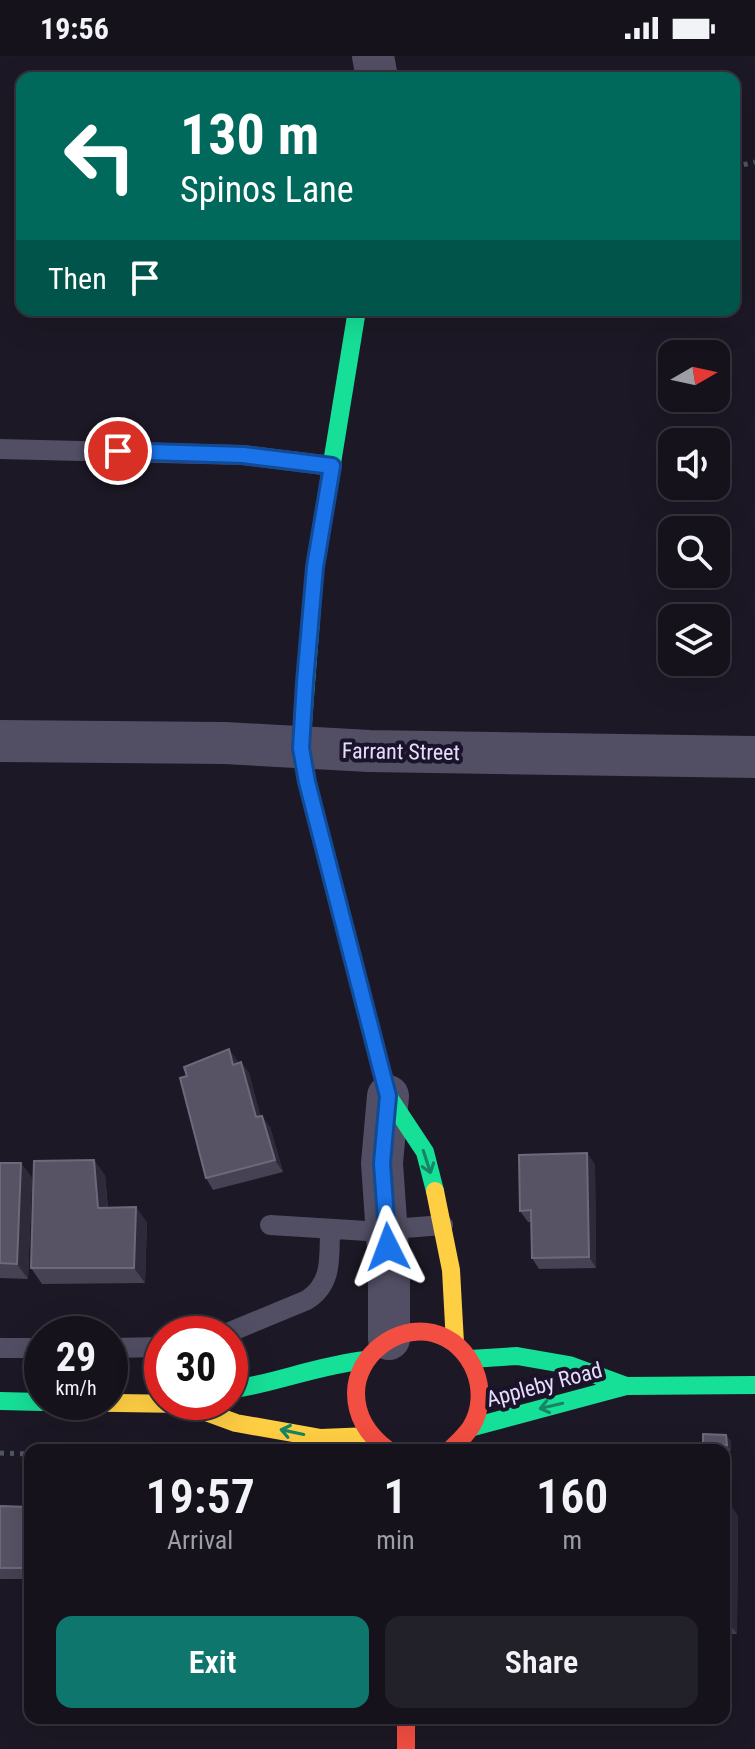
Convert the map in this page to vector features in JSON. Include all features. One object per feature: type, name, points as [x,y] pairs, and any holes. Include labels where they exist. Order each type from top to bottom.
[{"type":"main road","points":[[356,316],[315,567],[301,748],[307,782],[388,1096],[425,1152],[451,1270],[455,1343]]},
{"type":"main road","points":[[248,1387],[377,1350],[405,1333],[439,1335],[455,1343],[470,1359],[482,1393],[480,1411],[473,1427],[458,1444]]},
{"type":"main road","points":[[377,1350],[357,1379],[355,1399],[360,1418],[370,1436],[379,1444]]},
{"type":"main road","name":"Appleby Road","points":[[470,1359],[517,1356],[569,1365],[626,1386]]},
{"type":"main road","name":"Appleby Road","points":[[473,1427],[626,1386],[755,1385]]},
{"type":"main road","points":[[0,1401],[24,1402]]},
{"type":"main road","points":[[229,1420],[321,1438],[370,1436]]},
{"type":"main road","points":[[406,1724],[406,1749]]},
{"type":"street","name":"Farrant Street","points":[[0,741],[225,743],[301,748],[755,757]]},
{"type":"street","points":[[377,1350],[387,1230],[382,1163],[388,1096]]},
{"type":"lane","points":[[0,449],[243,455],[332,466]]},
{"type":"lane","points":[[270,1225],[330,1230],[387,1230],[443,1225]]},
{"type":"lane","points":[[248,1324],[318,1293],[326,1282],[329,1268],[330,1230]]},
{"type":"lane","points":[[0,1348],[24,1348]]},
{"type":"path","points":[[0,1453],[24,1454]]},
{"type":"building","points":[[229,1049],[233,1065],[241,1062],[256,1117],[262,1116],[275,1160],[206,1178],[180,1078],[187,1076],[184,1067]]},
{"type":"building","points":[[587,1153],[589,1257],[532,1258],[531,1210],[520,1211],[519,1155]]},
{"type":"building","points":[[94,1160],[98,1208],[136,1207],[134,1268],[31,1268],[34,1161]]},
{"type":"building","points":[[0,1163],[21,1163],[17,1264],[0,1263]]},
{"type":"building","points":[[703,1434],[726,1435],[727,1444],[703,1444]]},
{"type":"building","points":[[0,1506],[24,1507],[24,1568],[0,1568]]},
{"type":"traffic: fast","points":[[356,316],[315,567],[301,748],[307,782],[388,1096],[425,1152],[435,1191]]},
{"type":"traffic: fast","points":[[470,1359],[517,1356],[569,1365],[626,1386]]},
{"type":"traffic: fast","points":[[248,1386],[366,1360]]},
{"type":"traffic: fast","points":[[473,1427],[626,1386],[755,1385]]},
{"type":"traffic: fast","points":[[0,1401],[24,1402]]},
{"type":"traffic: slow","points":[[435,1191],[451,1270],[455,1343]]},
{"type":"traffic: slow","points":[[128,1403],[184,1404],[236,1423],[321,1438],[370,1436]]},
{"type":"traffic: jam","points":[[381,1444],[361,1418],[356,1393],[358,1379],[371,1355],[381,1346],[392,1338],[419,1331],[433,1333],[459,1347],[475,1371],[480,1399],[477,1414],[469,1430],[456,1444]]},
{"type":"traffic: jam","points":[[406,1724],[406,1749]]},
{"type":"route","points":[[118,451],[243,455],[332,466],[315,567],[301,748],[307,782],[388,1096],[382,1163],[388,1247]]}]
